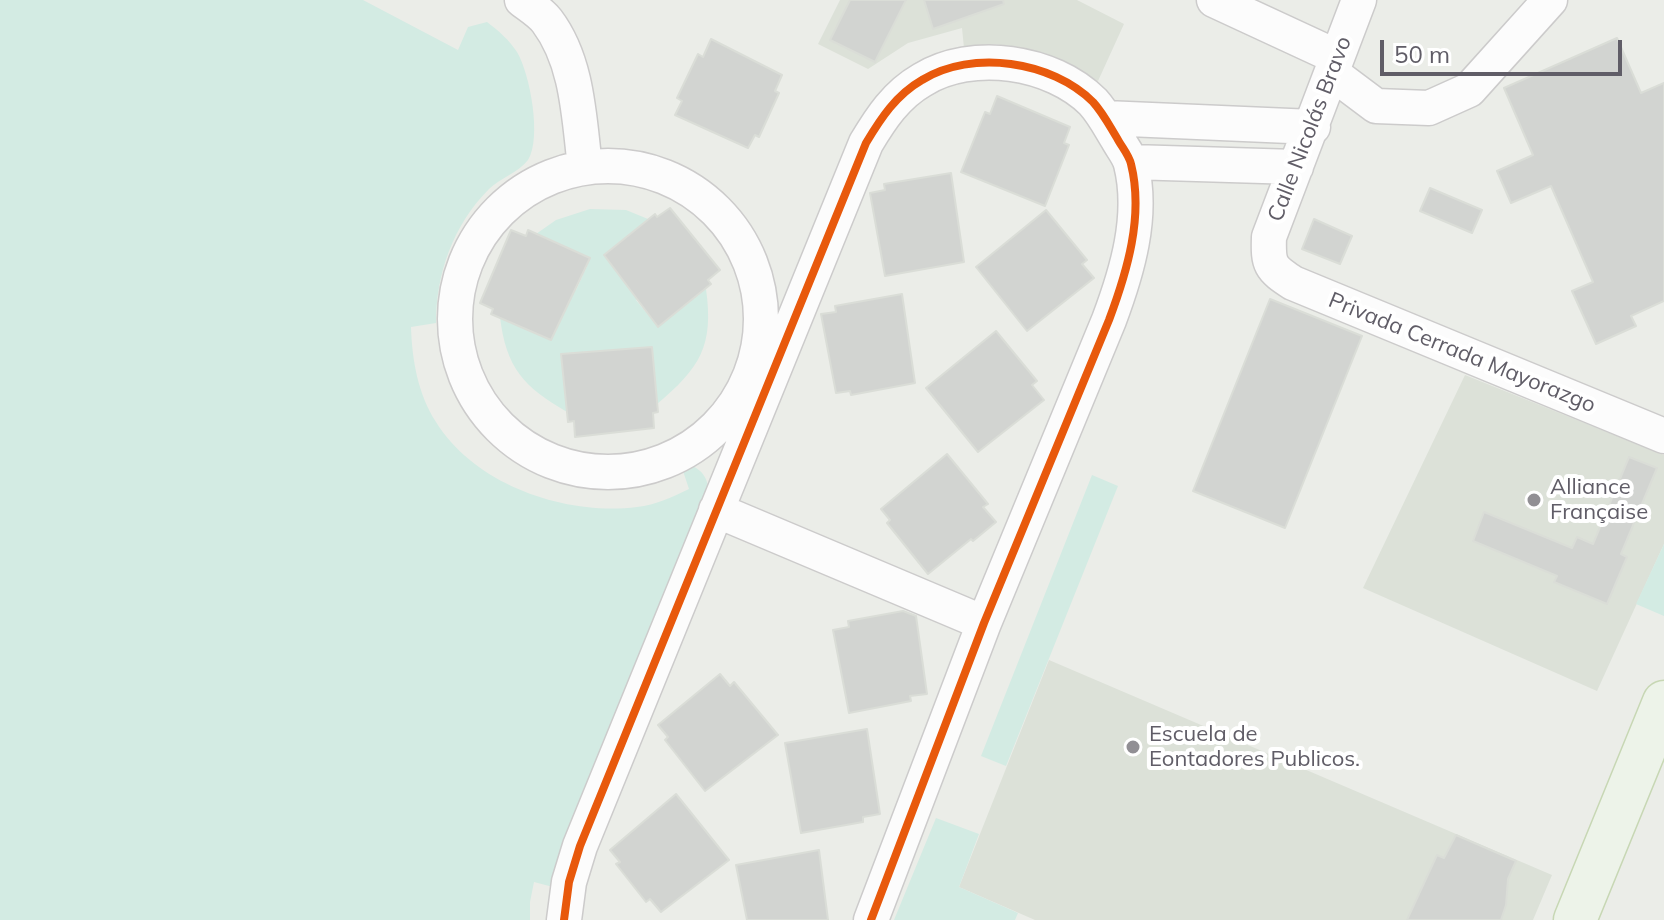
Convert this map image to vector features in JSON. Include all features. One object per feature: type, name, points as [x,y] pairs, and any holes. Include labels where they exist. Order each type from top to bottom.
[{"type":"main road","points":[[1575,920],[1664,702]]},
{"type":"street","points":[[522,0],[545,18],[560,43],[573,79],[585,167]]},
{"type":"street","points":[[1214,0],[1334,65],[1376,106],[1429,108],[1469,90],[1550,0]]},
{"type":"street","name":"Calle Nicolás Bravo","points":[[1268,259],[1269,237],[1359,0]]},
{"type":"street","points":[[564,920],[569,882],[580,846],[716,510],[758,385],[866,143],[885,112],[923,78],[954,67],[1007,63],[1052,75],[1076,88],[1093,102],[1105,118],[1131,162],[1136,202],[1125,275],[984,623],[871,920]]},
{"type":"street","points":[[1105,118],[1313,127]]},
{"type":"street","points":[[1131,162],[1296,167]]},
{"type":"street","points":[[585,167],[647,169],[696,191],[733,228],[756,276],[762,330],[758,385],[722,422],[684,453],[639,470],[590,473],[544,460],[503,433],[473,395],[457,349],[455,301],[468,254],[499,210],[543,179],[585,167]]},
{"type":"street","name":"Privada Cerrada Mayorazgo","points":[[1268,259],[1278,274],[1293,283],[1664,436]]},
{"type":"street","points":[[716,510],[984,623]]},
{"type":"shaded area","points":[[0,0],[363,0],[458,50],[468,27],[487,22],[517,52],[533,106],[532,150],[524,165],[489,189],[476,203],[456,234],[439,286],[436,323],[411,327],[415,364],[425,400],[436,422],[453,444],[474,463],[524,492],[581,506],[609,509],[644,506],[689,489],[682,468],[690,465],[704,476],[709,494],[553,887],[534,882],[530,920],[0,920]]},
{"type":"shaded area","points":[[840,0],[1077,0],[1124,24],[1098,81],[1047,55],[1019,47],[995,44],[964,48],[962,28],[908,43],[868,69],[818,44]]},
{"type":"shaded area","points":[[590,209],[626,210],[648,219],[617,244],[650,288],[636,300],[654,322],[673,315],[706,289],[708,326],[701,354],[684,379],[657,404],[598,368],[596,351],[567,353],[569,372],[563,373],[567,412],[528,384],[512,363],[507,350],[500,317],[559,283],[576,290],[588,264],[536,234],[556,220]]},
{"type":"shaded area","name":"Alliance Française","points":[[1465,375],[1664,455],[1664,544],[1597,691],[1363,588]]},
{"type":"shaded area","points":[[1092,475],[1118,486],[1006,766],[981,756]]},
{"type":"shaded area","points":[[1664,544],[1664,616],[1636,604]]},
{"type":"shaded area","name":"Escuela de Eontadores Publicos.","points":[[1049,660],[1552,875],[1533,920],[1035,920],[959,887]]},
{"type":"shaded area","points":[[936,818],[979,834],[959,887],[1018,913],[1015,920],[894,920]]},
{"type":"building","points":[[850,0],[906,0],[875,62],[830,40]]},
{"type":"building","points":[[924,0],[1003,0],[1004,4],[933,29]]},
{"type":"building","points":[[1617,38],[1641,93],[1664,83],[1664,301],[1631,316],[1636,326],[1596,344],[1572,291],[1593,282],[1551,186],[1511,203],[1497,171],[1533,155],[1504,88]]},
{"type":"building","points":[[711,39],[782,75],[775,91],[779,93],[759,137],[755,135],[748,148],[675,115],[682,101],[677,98],[698,54],[703,57]]},
{"type":"building","points":[[997,96],[1070,127],[1064,143],[1069,145],[1045,206],[961,172],[985,112],[990,114]]},
{"type":"building","points":[[951,173],[964,262],[885,276],[870,193],[885,190],[884,184]]},
{"type":"building","points":[[1430,188],[1482,210],[1472,233],[1420,211]]},
{"type":"building","points":[[670,208],[720,270],[708,280],[711,284],[658,327],[604,255],[655,214],[657,217]]},
{"type":"building","points":[[1046,210],[1087,260],[1082,264],[1094,278],[1027,331],[976,267]]},
{"type":"building","points":[[1314,219],[1352,236],[1340,264],[1302,249]]},
{"type":"building","points":[[511,230],[526,236],[528,230],[590,258],[551,340],[491,314],[493,309],[480,303]]},
{"type":"building","points":[[902,294],[915,383],[851,395],[850,391],[836,393],[821,314],[836,312],[835,306]]},
{"type":"building","points":[[1270,299],[1362,336],[1285,528],[1193,491]]},
{"type":"building","points":[[996,331],[1037,381],[1032,385],[1044,400],[978,452],[926,388]]},
{"type":"building","points":[[652,347],[658,412],[653,413],[654,428],[575,437],[574,421],[568,422],[561,354]]},
{"type":"building","points":[[947,454],[988,504],[983,507],[996,522],[928,574],[887,523],[890,520],[881,509]]},
{"type":"building","points":[[1629,457],[1657,468],[1621,554],[1627,557],[1607,604],[1554,582],[1557,576],[1473,541],[1484,512],[1572,548],[1577,537],[1593,544]]},
{"type":"building","points":[[903,611],[916,616],[927,694],[910,696],[911,701],[849,713],[833,630],[849,627],[848,621]]},
{"type":"building","points":[[720,674],[730,686],[734,682],[778,735],[705,791],[665,740],[668,737],[658,725]]},
{"type":"building","points":[[867,729],[880,814],[863,817],[863,822],[801,833],[785,743]]},
{"type":"building","points":[[676,794],[729,860],[661,912],[650,899],[646,902],[616,864],[620,862],[610,850]]},
{"type":"building","points":[[1456,835],[1516,861],[1508,879],[1506,905],[1501,920],[1407,920],[1437,855],[1444,858]]},
{"type":"building","points":[[819,850],[828,920],[747,920],[736,865]]},
{"type":"cycle path","points":[[564,920],[569,882],[580,846],[866,143],[897,100],[922,80],[942,70],[964,65],[1011,64],[1056,77],[1076,88],[1103,115],[1131,164],[1136,204],[1132,244],[1109,320],[984,623],[871,920]]},
{"type":"place","name":"Alliance Française","points":[[1534,500]]},
{"type":"place","name":"Escuela de Eontadores Publicos.","points":[[1133,747]]}]
